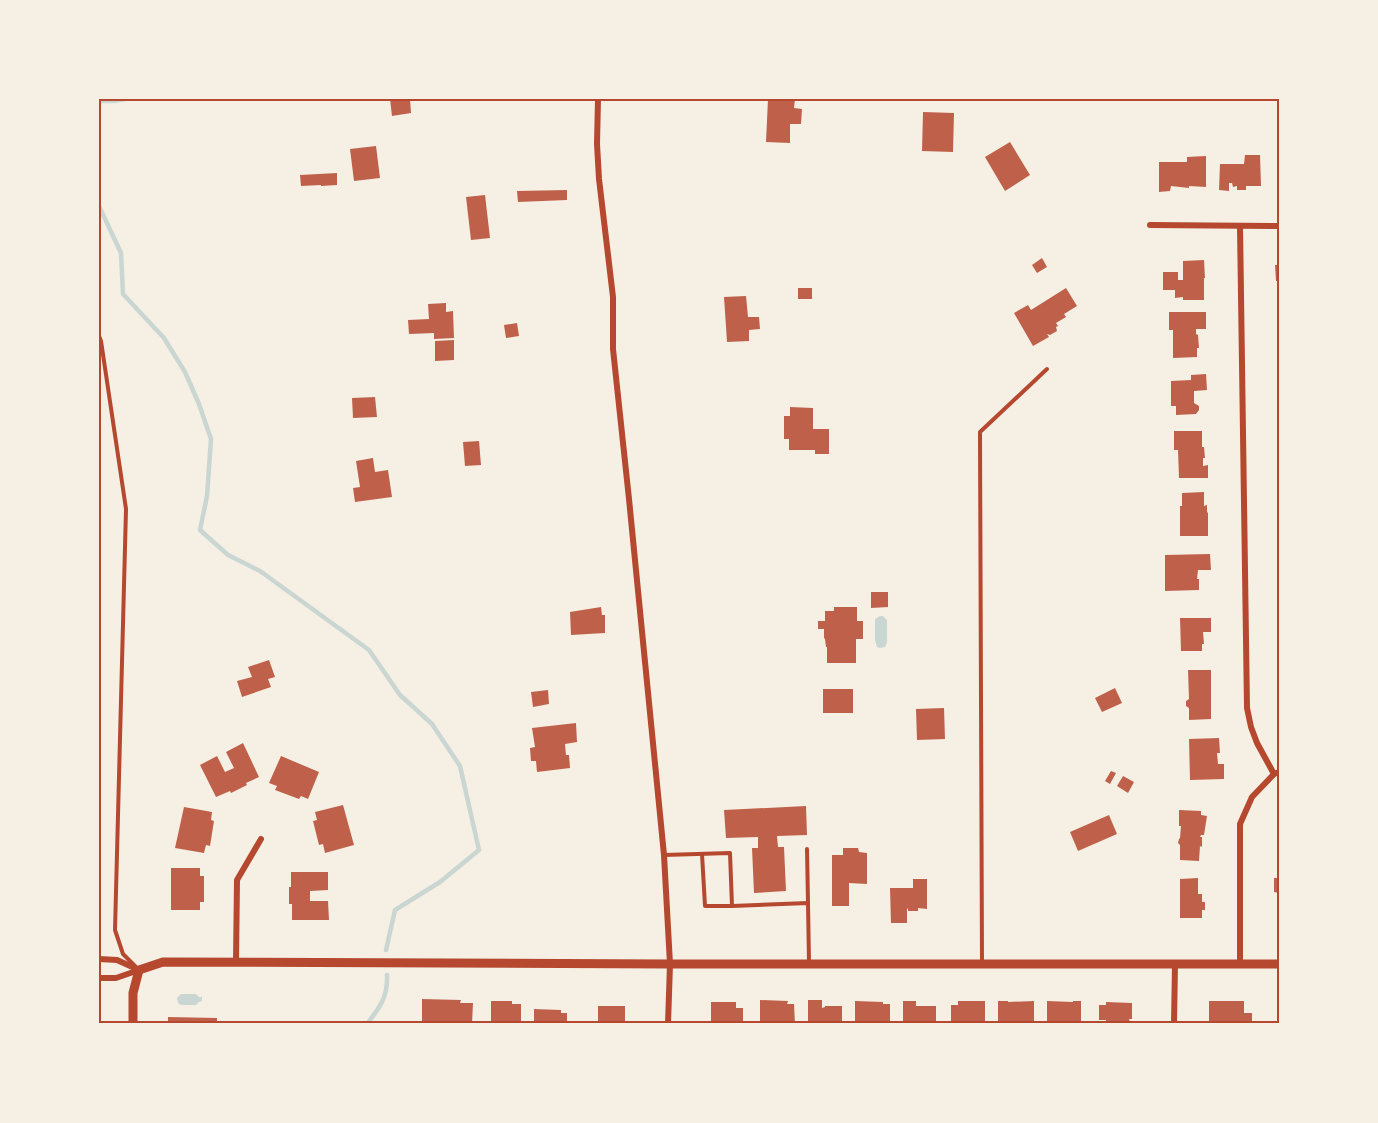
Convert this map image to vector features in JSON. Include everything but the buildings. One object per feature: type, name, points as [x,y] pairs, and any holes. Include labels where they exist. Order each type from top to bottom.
[{"type":"street","points":[[598,99],[599,179],[613,297],[613,349],[664,855],[670,964],[668,1024]]},
{"type":"street","points":[[1150,225],[1279,226]]},
{"type":"street","points":[[1240,226],[1247,708],[1257,743],[1277,773],[1252,797],[1240,824],[1240,964]]},
{"type":"street","points":[[236,961],[237,879],[261,839]]},
{"type":"street","points":[[99,959],[117,960],[139,970]]},
{"type":"street","points":[[99,978],[116,978],[163,962],[236,961],[1279,964]]},
{"type":"street","points":[[1174,1024],[1175,964]]},
{"type":"street","points":[[133,1024],[133,993],[139,970]]},
{"type":"lane","points":[[99,336],[126,509],[115,930],[123,954],[139,970]]},
{"type":"lane","points":[[982,963],[980,432],[1047,369]]},
{"type":"lane","points":[[807,849],[809,964]]},
{"type":"lane","points":[[664,855],[730,853],[732,906]]},
{"type":"lane","points":[[702,854],[705,906],[808,903]]},
{"type":"shaded area","points":[[880,616],[887,620],[887,642],[885,647],[880,648],[877,647],[875,640],[875,619]]},
{"type":"shaded area","points":[[181,994],[196,994],[202,997],[202,1001],[196,1005],[181,1005],[177,998]]},
{"type":"waterway","points":[[99,101],[125,99]]},
{"type":"waterway","points":[[99,206],[121,253],[123,294],[164,338],[185,372],[211,439],[207,496],[200,530],[228,555],[260,571],[369,650],[400,695],[432,724],[460,766],[479,850],[440,882],[395,910],[386,950]]},
{"type":"waterway","points":[[367,1024],[382,1001],[386,990],[387,975]]}]
